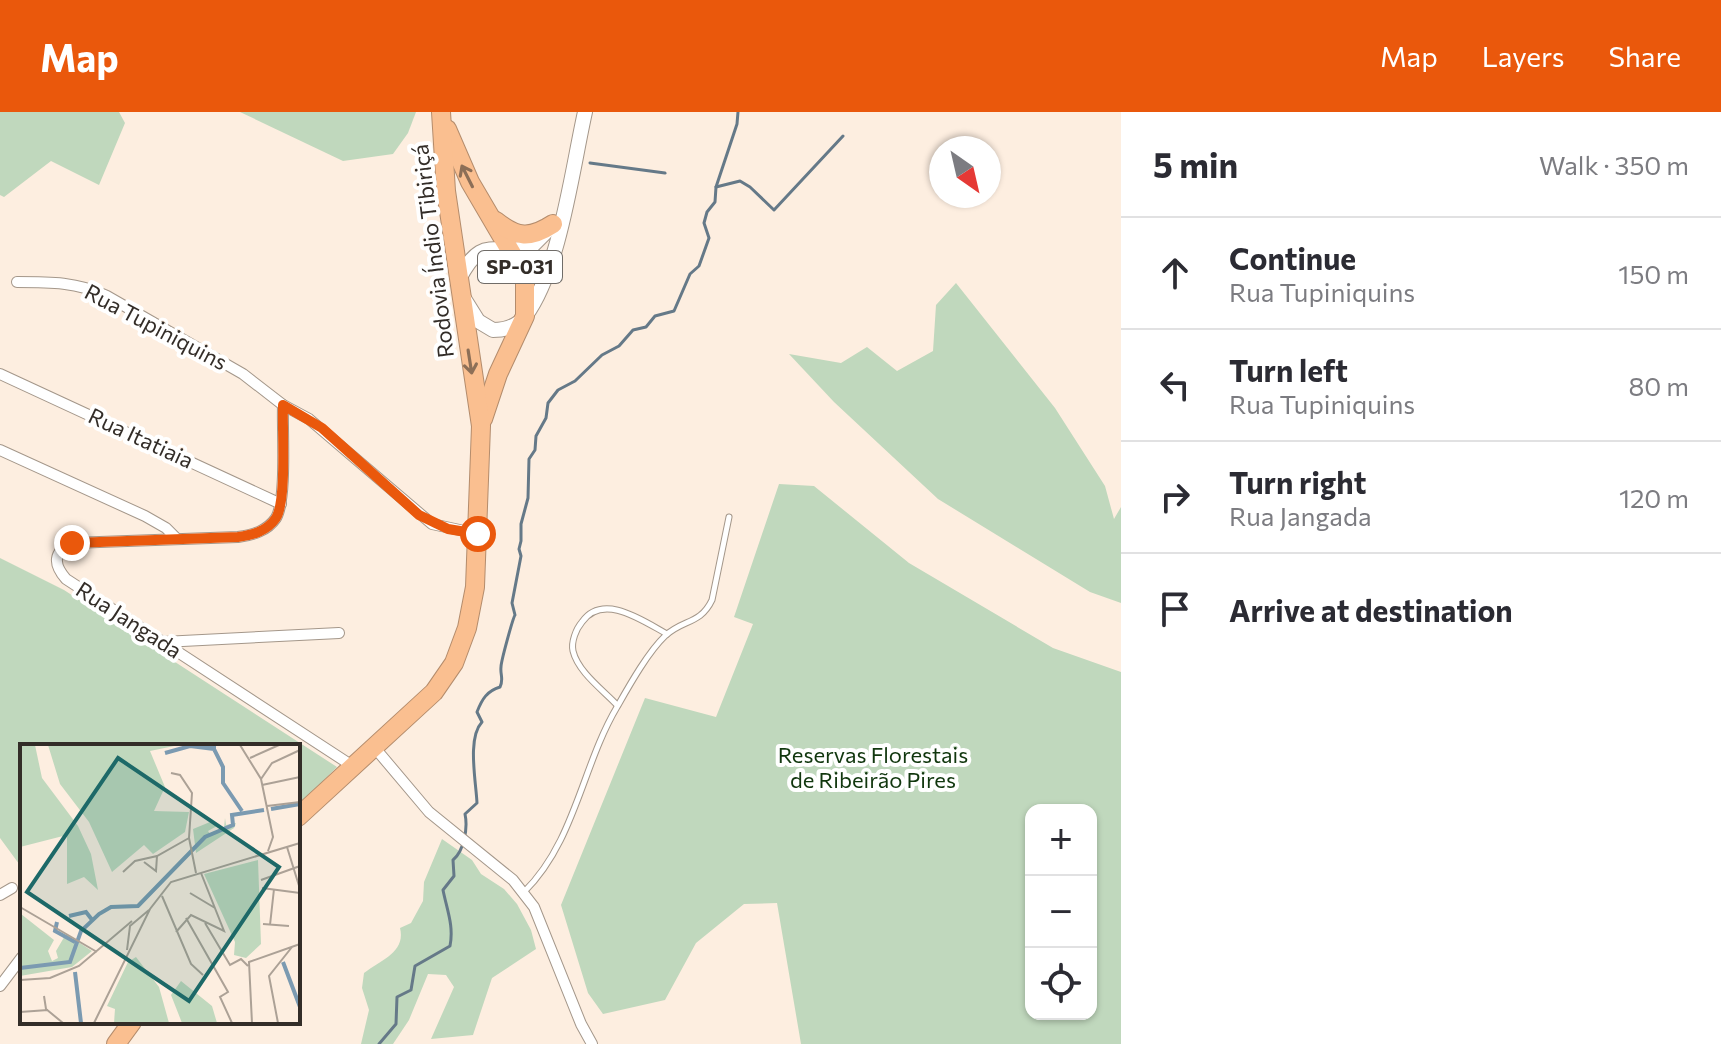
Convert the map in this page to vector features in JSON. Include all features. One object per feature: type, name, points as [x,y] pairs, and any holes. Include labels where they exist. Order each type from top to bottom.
[{"type":"highway","name":"Rodovia Índio Tibiriçá","points":[[442,115],[458,159],[510,249],[525,283],[525,316],[498,374],[481,426]]},
{"type":"highway","name":"Rodovia Índio Tibiriçá","points":[[300,815],[434,692],[454,663],[467,628],[475,587],[481,426],[443,164],[442,115]]},
{"type":"highway","points":[[486,212],[518,236],[529,236],[553,224]]},
{"type":"highway","points":[[116,1044],[131,1024]]},
{"type":"main road","points":[[565,203],[546,235],[531,247],[481,251],[473,256],[460,287],[478,321],[493,330],[508,328],[525,316],[553,256],[565,203],[585,112]]},
{"type":"street","name":"Rua Tupiniquins","points":[[17,282],[65,282],[86,286],[107,296],[243,374],[283,405],[322,428],[419,515],[448,529],[478,534]]},
{"type":"street","name":"Rua Itatiaia","points":[[0,374],[281,504]]},
{"type":"street","points":[[281,504],[283,405]]},
{"type":"street","points":[[0,450],[145,516],[176,538]]},
{"type":"street","name":"Rua Jangada","points":[[281,504],[274,521],[264,530],[238,537],[72,543],[56,555],[56,563],[66,579],[354,767]]},
{"type":"street","points":[[163,642],[339,633]]},
{"type":"street","points":[[375,748],[445,827],[524,892],[534,907],[592,1044]]},
{"type":"street","points":[[0,895],[12,888]]},
{"type":"street","points":[[0,986],[20,960]]},
{"type":"lane","points":[[524,892],[550,863],[617,705],[667,634],[698,619],[706,611],[712,600],[729,517]]},
{"type":"lane","points":[[617,705],[581,666],[573,649],[576,629],[587,615],[603,608],[626,613],[667,634]]},
{"type":"green space","points":[[0,112],[119,112],[125,123],[99,185],[51,161],[4,197],[0,195]]},
{"type":"green space","points":[[240,112],[416,112],[408,133],[393,154],[343,161]]},
{"type":"green space","points":[[956,283],[1055,408],[1105,486],[1114,519],[1121,507],[1121,603],[1090,592],[938,499],[834,402],[789,354],[841,363],[867,347],[897,371],[933,351],[936,305]]},
{"type":"green space","name":"Reservas Florestais de Ribeirão Pires","points":[[779,484],[814,486],[909,563],[1053,648],[1121,672],[1121,1044],[801,1044],[777,903],[744,904],[696,943],[665,1000],[603,1014],[588,993],[561,905],[645,698],[716,717],[753,624],[734,617]]},
{"type":"green space","points":[[0,558],[64,590],[337,767],[300,804],[300,744],[20,744],[20,865],[0,838]]},
{"type":"green space","points":[[442,839],[472,860],[481,874],[504,889],[517,904],[531,930],[536,949],[492,978],[473,1035],[431,1039],[454,987],[446,975],[428,974],[409,1020],[393,1044],[361,1044],[369,1010],[362,988],[364,973],[396,949],[401,936],[400,928],[411,923],[423,901],[424,882]]},
{"type":"waterway","points":[[379,1044],[396,1024],[397,997],[411,990],[415,966],[450,946],[451,925],[443,890],[454,876],[453,860],[464,839],[465,814],[477,803],[474,749],[477,729],[482,722],[477,712],[486,696],[501,684],[502,663],[515,615],[512,603],[521,556],[521,524],[528,498],[529,459],[546,418],[548,403],[558,390],[575,381],[602,355],[619,346],[633,330],[646,327],[655,316],[674,311],[690,274],[699,266],[709,238],[704,223],[707,212],[715,202],[716,187],[737,124],[738,112]]},
{"type":"waterway","points":[[716,187],[740,181],[774,210],[843,136]]},
{"type":"waterway","points":[[590,163],[665,173]]},
{"type":"route","points":[[72,543],[238,537],[264,530],[274,521],[281,504],[283,405],[322,428],[432,524],[478,534]]}]
